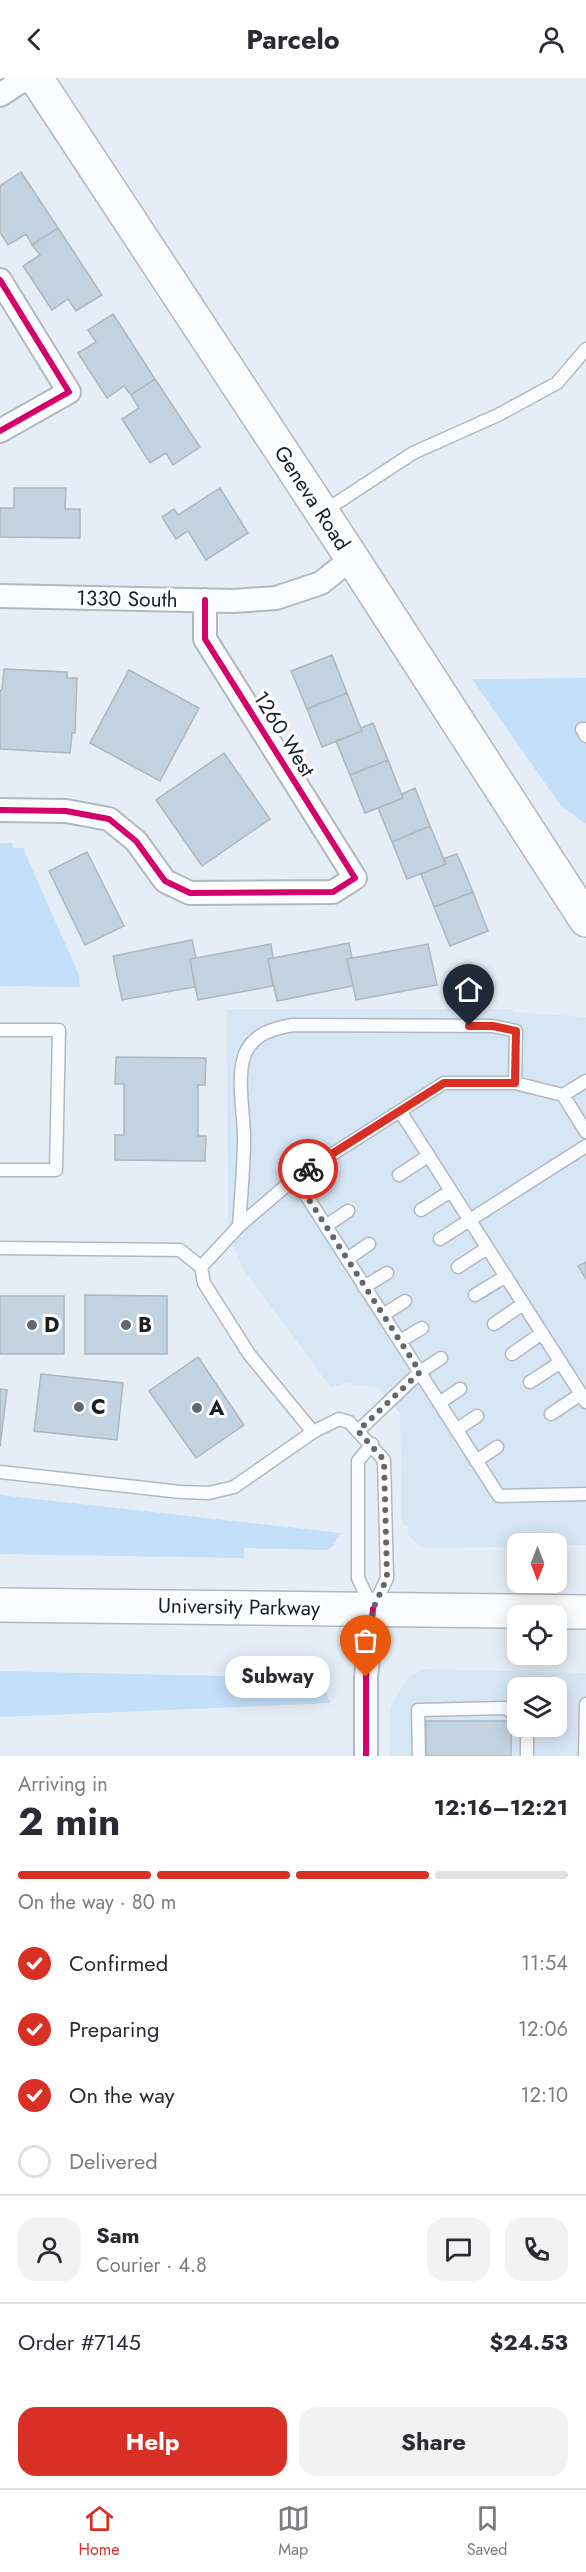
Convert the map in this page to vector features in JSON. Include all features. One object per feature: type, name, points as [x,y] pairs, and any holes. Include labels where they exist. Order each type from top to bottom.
[{"type":"main road","name":"Geneva Road","points":[[36,78],[352,558],[586,920]]},
{"type":"main road","name":"University Parkway","points":[[0,1605],[586,1612]]},
{"type":"street","points":[[0,95],[26,78]]},
{"type":"street","points":[[0,280],[69,392],[0,431]]},
{"type":"street","name":"1330 South","points":[[0,597],[205,600],[276,598],[321,584],[352,558]]},
{"type":"street","name":"1260 West","points":[[0,810],[66,811],[109,819],[136,841],[165,881],[190,893],[333,892],[354,879],[206,639],[205,600]]},
{"type":"street","points":[[366,1756],[366,1677],[373,1609]]},
{"type":"lane","points":[[322,513],[413,453],[498,415],[557,383],[586,349]]},
{"type":"lane","points":[[586,729],[582,729],[586,736]]},
{"type":"lane","points":[[239,1226],[244,1139],[241,1073],[245,1054],[256,1038],[273,1028],[293,1025],[493,1026],[516,1031],[515,1083]]},
{"type":"lane","points":[[0,1030],[59,1030],[56,1170],[0,1170]]},
{"type":"lane","points":[[563,1095],[586,1081]]},
{"type":"lane","points":[[201,1267],[239,1226],[295,1178],[444,1083],[515,1083],[563,1095],[586,1132]]},
{"type":"lane","points":[[400,1111],[584,1398],[551,1414]]},
{"type":"lane","points":[[440,1239],[586,1146]]},
{"type":"lane","points":[[399,1175],[428,1156]]},
{"type":"lane","points":[[295,1178],[499,1496],[586,1494]]},
{"type":"lane","points":[[422,1210],[451,1191]]},
{"type":"lane","points":[[326,1226],[348,1211]]},
{"type":"lane","points":[[347,1259],[369,1244]]},
{"type":"lane","points":[[0,1248],[180,1250],[201,1267],[204,1283],[249,1354],[313,1432]]},
{"type":"lane","points":[[458,1267],[487,1248]]},
{"type":"lane","points":[[364,1287],[387,1273]]},
{"type":"lane","points":[[475,1295],[506,1276]]},
{"type":"lane","points":[[383,1315],[405,1301]]},
{"type":"lane","points":[[494,1324],[524,1304]]},
{"type":"lane","points":[[400,1341],[422,1328]]},
{"type":"lane","points":[[513,1354],[542,1333]]},
{"type":"lane","points":[[358,1431],[420,1372],[441,1358]]},
{"type":"lane","points":[[530,1382],[561,1362]]},
{"type":"lane","points":[[439,1403],[460,1389]]},
{"type":"lane","points":[[456,1430],[477,1416]]},
{"type":"lane","points":[[0,1472],[181,1492],[209,1493],[234,1487],[313,1432],[339,1419],[349,1422],[372,1444],[384,1460],[387,1578],[373,1609]]},
{"type":"lane","points":[[372,1444],[358,1461],[358,1578],[373,1609]]},
{"type":"lane","points":[[476,1461],[497,1448]]},
{"type":"lane","points":[[585,1756],[586,1704]]},
{"type":"lane","points":[[419,1756],[418,1710],[507,1708]]},
{"type":"lane","points":[[527,1737],[527,1756]]},
{"type":"shaded area","points":[[586,678],[586,824],[561,806],[472,679]]},
{"type":"shaded area","points":[[0,843],[12,843],[13,848],[23,848],[79,975],[80,987],[0,986]]},
{"type":"shaded area","points":[[227,1009],[513,1009],[513,1012],[586,1017],[586,1545],[567,1545],[567,1533],[507,1533],[507,1547],[427,1548],[419,1546],[408,1535],[408,1526],[402,1525],[400,1413],[379,1388],[345,1383],[331,1388],[241,1266],[228,1228]]},
{"type":"shaded area","points":[[0,1495],[341,1533],[332,1547],[326,1550],[244,1548],[244,1558],[0,1554]]},
{"type":"shaded area","points":[[424,1669],[586,1673],[586,1756],[390,1756],[390,1708],[408,1677]]},
{"type":"shaded area","points":[[0,1671],[312,1678],[325,1690],[330,1703],[0,1717]]},
{"type":"building","points":[[21,172],[58,228],[32,245],[26,234],[8,245],[0,232],[0,186]]},
{"type":"building","points":[[58,228],[102,295],[76,311],[68,299],[52,310],[23,266],[40,255],[32,245]]},
{"type":"building","points":[[113,314],[155,379],[131,395],[124,386],[107,398],[78,353],[96,342],[88,330]]},
{"type":"building","points":[[155,379],[200,447],[173,465],[166,453],[150,463],[122,419],[139,408],[131,395]]},
{"type":"building","points":[[14,488],[66,488],[65,509],[80,509],[80,538],[0,537],[0,508],[14,508]]},
{"type":"building","points":[[220,488],[248,533],[206,560],[188,531],[176,539],[162,517],[174,509],[178,515]]},
{"type":"building","points":[[332,655],[347,693],[307,709],[291,671]]},
{"type":"building","points":[[4,669],[67,672],[67,678],[77,678],[75,733],[72,733],[70,753],[0,749],[0,691]]},
{"type":"building","points":[[129,670],[199,708],[160,781],[90,743]]},
{"type":"building","points":[[347,693],[362,731],[322,747],[307,709]]},
{"type":"building","points":[[373,723],[388,760],[350,775],[336,741],[362,731],[361,728]]},
{"type":"building","points":[[224,753],[270,819],[202,866],[156,800]]},
{"type":"building","points":[[388,760],[403,798],[365,813],[350,775]]},
{"type":"building","points":[[415,788],[430,826],[392,842],[378,808],[403,798],[402,794]]},
{"type":"building","points":[[430,826],[446,864],[407,879],[392,842]]},
{"type":"building","points":[[87,852],[124,926],[85,945],[49,871]]},
{"type":"building","points":[[457,854],[473,892],[434,907],[421,874],[446,864],[443,859]]},
{"type":"building","points":[[473,892],[488,931],[450,946],[434,907]]},
{"type":"building","points":[[192,940],[196,958],[190,959],[195,987],[122,1000],[113,956]]},
{"type":"building","points":[[349,943],[352,958],[347,959],[353,986],[277,1001],[268,959]]},
{"type":"building","points":[[271,944],[273,958],[268,959],[273,986],[198,1000],[190,959]]},
{"type":"building","points":[[428,944],[437,985],[356,1000],[347,959]]},
{"type":"building","points":[[116,1057],[206,1058],[205,1085],[198,1085],[198,1136],[206,1136],[205,1161],[115,1160],[115,1135],[124,1135],[124,1084],[115,1084]]},
{"type":"building","points":[[586,1262],[586,1279],[578,1266]]},
{"type":"building","name":"B","points":[[85,1295],[167,1296],[167,1354],[85,1354]]},
{"type":"building","name":"D","points":[[0,1296],[64,1296],[64,1354],[0,1354]]},
{"type":"building","name":"A","points":[[198,1357],[244,1425],[196,1458],[149,1391]]},
{"type":"building","name":"C","points":[[41,1374],[123,1383],[117,1440],[34,1431]]},
{"type":"building","points":[[0,1389],[7,1390],[0,1447]]},
{"type":"building","points":[[426,1721],[507,1721],[507,1737],[511,1737],[511,1756],[426,1756]]},
{"type":"cycle path","points":[[0,280],[69,392],[0,431]]},
{"type":"cycle path","points":[[0,810],[66,811],[109,819],[136,841],[165,881],[190,893],[333,892],[355,878],[205,639],[205,600]]},
{"type":"cycle path","points":[[366,1756],[366,1677],[373,1609]]},
{"type":"way so far","points":[[308,1169],[295,1178],[420,1372],[358,1431],[384,1460],[387,1578],[373,1609],[366,1677]]},
{"type":"place","name":"D","points":[[32,1325]]},
{"type":"place","name":"B","points":[[126,1325]]},
{"type":"place","name":"C","points":[[79,1407]]},
{"type":"place","name":"A","points":[[197,1408]]},
{"type":"place","name":"Subway","points":[[366,1677]]},
{"type":"route","points":[[308,1169],[444,1083],[515,1083],[516,1031],[493,1026],[469,1026]]}]
